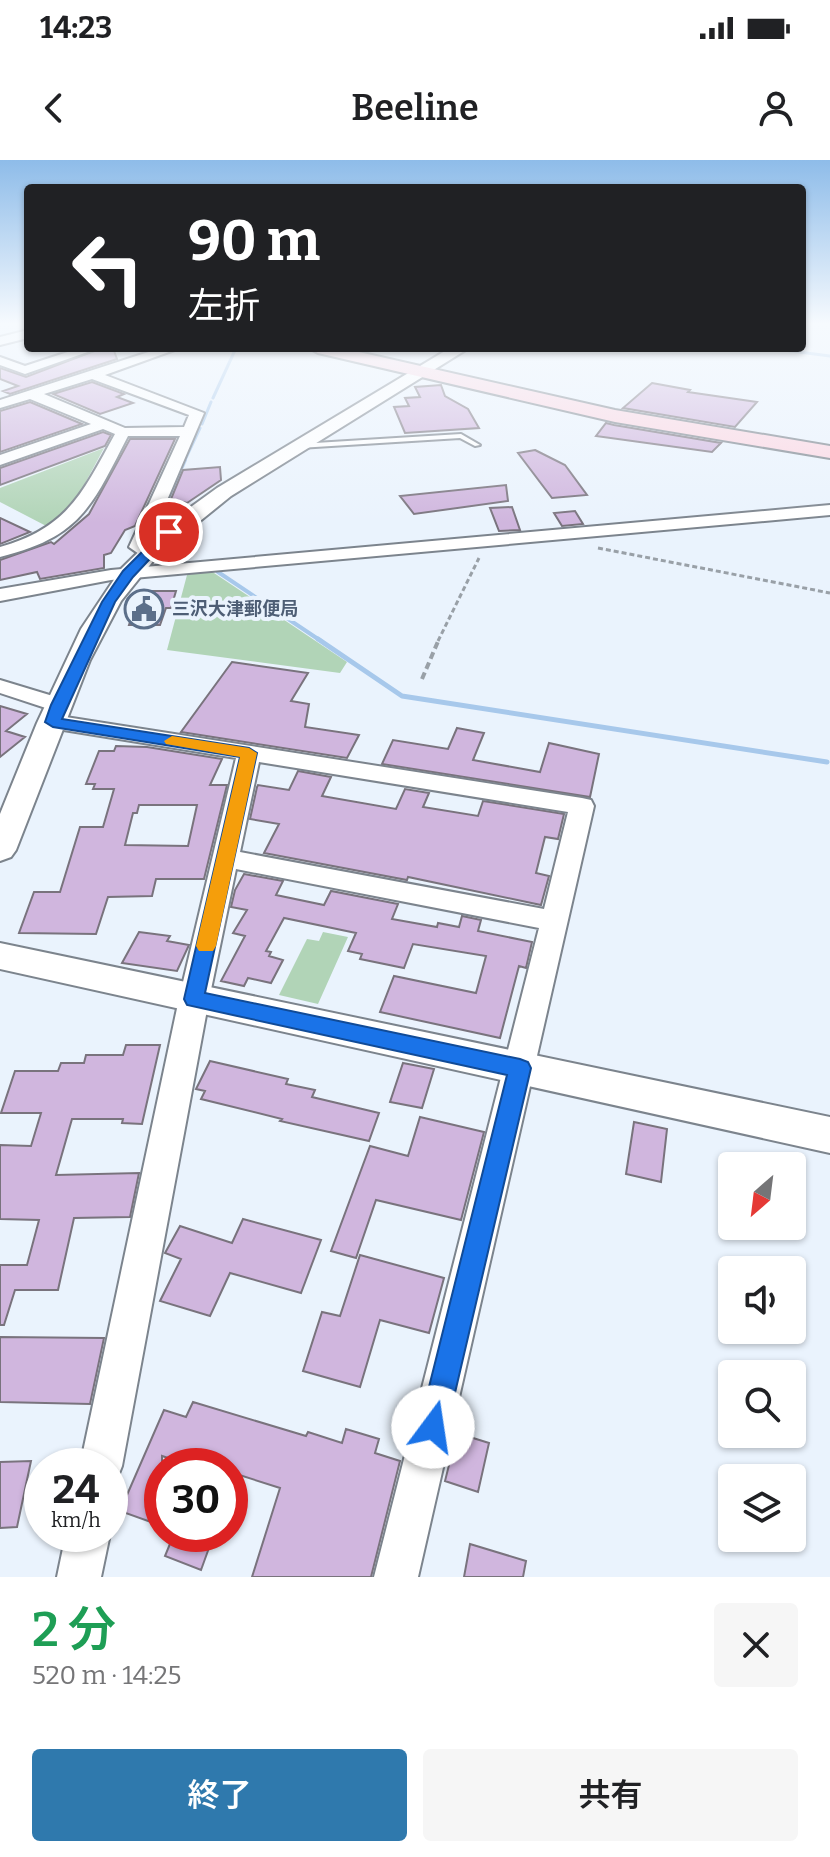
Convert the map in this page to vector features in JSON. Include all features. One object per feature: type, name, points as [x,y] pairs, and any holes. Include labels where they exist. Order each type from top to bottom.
[{"type":"main road","points":[[504,390],[615,416],[830,452]]},
{"type":"street","points":[[0,404],[43,390]]},
{"type":"street","points":[[135,390],[197,413],[138,547],[148,552]]},
{"type":"street","points":[[0,850],[9,807],[108,602],[128,574],[148,552],[209,501],[391,390]]},
{"type":"street","points":[[31,394],[123,432],[189,431]]},
{"type":"street","points":[[0,460],[104,424]]},
{"type":"street","points":[[1,551],[39,541],[70,523],[123,432]]},
{"type":"street","points":[[0,595],[128,574],[830,510]]},
{"type":"street","points":[[0,686],[56,713],[249,753],[582,806],[396,1577]]},
{"type":"street","points":[[105,1448],[194,999],[249,753]]},
{"type":"street","points":[[226,858],[556,921]]},
{"type":"street","points":[[0,956],[830,1135]]},
{"type":"street","points":[[79,1577],[84,1552]]},
{"type":"lane","points":[[297,447],[461,436],[477,445]]},
{"type":"path","points":[[422,679],[485,541]]},
{"type":"path","points":[[587,545],[830,593]]},
{"type":"green space","points":[[104,448],[67,517],[52,529],[0,502],[0,488]]},
{"type":"green space","points":[[211,571],[347,662],[340,673],[167,650],[187,575]]},
{"type":"green space","points":[[323,932],[348,937],[318,1004],[279,995],[307,939],[319,941]]},
{"type":"building","points":[[66,390],[114,390],[124,394],[117,397],[133,403],[100,414],[53,394]]},
{"type":"building","points":[[417,390],[443,390],[445,396],[468,409],[479,428],[405,433],[394,407],[409,406],[405,398],[420,397]]},
{"type":"building","points":[[644,390],[690,390],[688,392],[757,402],[735,427],[623,408]]},
{"type":"building","points":[[30,402],[82,424],[0,452],[0,411]]},
{"type":"building","points":[[606,423],[721,443],[712,452],[596,436]]},
{"type":"building","points":[[103,432],[111,435],[105,446],[0,485],[0,468]]},
{"type":"building","points":[[130,439],[175,439],[135,526],[125,530],[111,553],[104,555],[104,568],[40,579],[37,572],[0,580],[0,560],[51,542],[54,544],[89,514]]},
{"type":"building","points":[[535,450],[565,465],[587,495],[552,498],[518,453]]},
{"type":"building","points":[[220,467],[221,480],[187,503],[171,499],[183,470]]},
{"type":"building","points":[[506,485],[508,501],[414,514],[400,496]]},
{"type":"building","points":[[512,507],[520,530],[499,531],[490,508]]},
{"type":"building","points":[[575,511],[583,524],[562,526],[554,513]]},
{"type":"building","points":[[0,518],[30,532],[0,544]]},
{"type":"building","points":[[140,591],[176,591],[171,608],[166,608],[160,625],[129,625]]},
{"type":"building","points":[[232,662],[308,673],[291,701],[309,704],[305,727],[359,735],[347,758],[181,732]]},
{"type":"building","points":[[0,706],[27,714],[6,731],[25,737],[0,757]]},
{"type":"building","points":[[457,728],[484,733],[473,760],[540,772],[549,743],[599,754],[590,797],[382,764],[393,740],[448,749]]},
{"type":"building","points":[[116,746],[147,747],[222,759],[210,785],[227,785],[204,879],[156,879],[152,896],[108,897],[96,934],[19,933],[34,892],[60,892],[80,827],[103,827],[114,789],[93,789],[95,784],[86,784],[99,751],[114,751]],"holes":[[[139,805],[197,805],[188,846],[125,845],[133,813],[137,813]]]},
{"type":"building","points":[[298,771],[331,777],[322,796],[396,809],[405,789],[429,793],[423,807],[478,816],[483,801],[564,814],[558,839],[545,837],[536,873],[549,876],[541,905],[408,877],[407,880],[264,853],[279,824],[250,819],[257,787],[289,790]]},
{"type":"building","points":[[244,874],[283,881],[276,895],[324,905],[331,891],[398,904],[392,919],[437,927],[438,923],[459,927],[462,916],[481,920],[478,931],[532,942],[526,968],[519,966],[500,1038],[380,1012],[394,976],[476,993],[486,956],[413,944],[404,968],[360,959],[362,954],[348,951],[356,933],[284,918],[266,951],[271,952],[269,956],[283,960],[271,983],[248,978],[244,986],[221,981],[245,936],[233,933],[247,910],[231,907],[235,890]]},
{"type":"building","points":[[139,932],[170,936],[167,941],[189,945],[177,971],[122,963]]},
{"type":"building","points":[[126,1045],[160,1045],[142,1124],[122,1123],[123,1119],[72,1119],[56,1175],[139,1173],[130,1217],[74,1218],[58,1290],[15,1290],[4,1325],[0,1325],[0,1265],[27,1265],[39,1220],[0,1219],[0,1145],[31,1146],[41,1113],[1,1113],[15,1071],[58,1071],[61,1063],[84,1063],[86,1055],[123,1055]]},
{"type":"building","points":[[210,1061],[288,1079],[286,1084],[315,1090],[312,1097],[379,1113],[369,1141],[201,1099],[205,1091],[196,1089]]},
{"type":"building","points":[[403,1063],[434,1069],[422,1108],[390,1102]]},
{"type":"building","points":[[420,1117],[484,1132],[461,1220],[376,1200],[356,1258],[331,1251],[370,1146],[408,1156]]},
{"type":"building","points":[[634,1122],[667,1129],[661,1182],[626,1174]]},
{"type":"building","points":[[243,1219],[321,1240],[301,1293],[230,1273],[210,1316],[160,1301],[181,1259],[165,1253],[180,1226],[232,1243]]},
{"type":"building","points":[[360,1255],[444,1278],[429,1333],[380,1320],[360,1387],[303,1371],[322,1312],[340,1316]]},
{"type":"building","points":[[0,1337],[104,1338],[90,1404],[0,1402]]},
{"type":"building","points":[[193,1402],[306,1436],[308,1432],[342,1443],[346,1429],[379,1439],[375,1453],[400,1461],[371,1577],[252,1577],[280,1488],[248,1478],[248,1448],[147,1448],[164,1410],[186,1417]]},
{"type":"building","points":[[457,1433],[489,1443],[478,1492],[445,1481]]},
{"type":"building","points":[[144,1456],[144,1520],[128,1514],[128,1493]]},
{"type":"building","points":[[24,1461],[24,1494],[17,1527],[0,1528],[0,1462]]},
{"type":"building","points":[[470,1544],[526,1561],[523,1577],[464,1577]]},
{"type":"building","points":[[167,1552],[208,1552],[201,1570],[165,1556]]},
{"type":"waterway","points":[[213,398],[217,390]]},
{"type":"waterway","points":[[202,424],[211,402]]},
{"type":"waterway","points":[[184,462],[200,428]]},
{"type":"waterway","points":[[182,467],[185,460]]},
{"type":"waterway","points":[[165,505],[180,472]]},
{"type":"waterway","points":[[218,572],[321,641]]},
{"type":"waterway","points":[[318,639],[402,696],[827,762]]},
{"type":"slow traffic","points":[[172,741],[249,753],[206,946]]},
{"type":"place","name":"三沢大津郵便局","points":[[144,609]]},
{"type":"route","points":[[169,532],[128,574],[108,602],[58,705],[53,722],[249,753],[194,999],[520,1068],[433,1427]]}]
